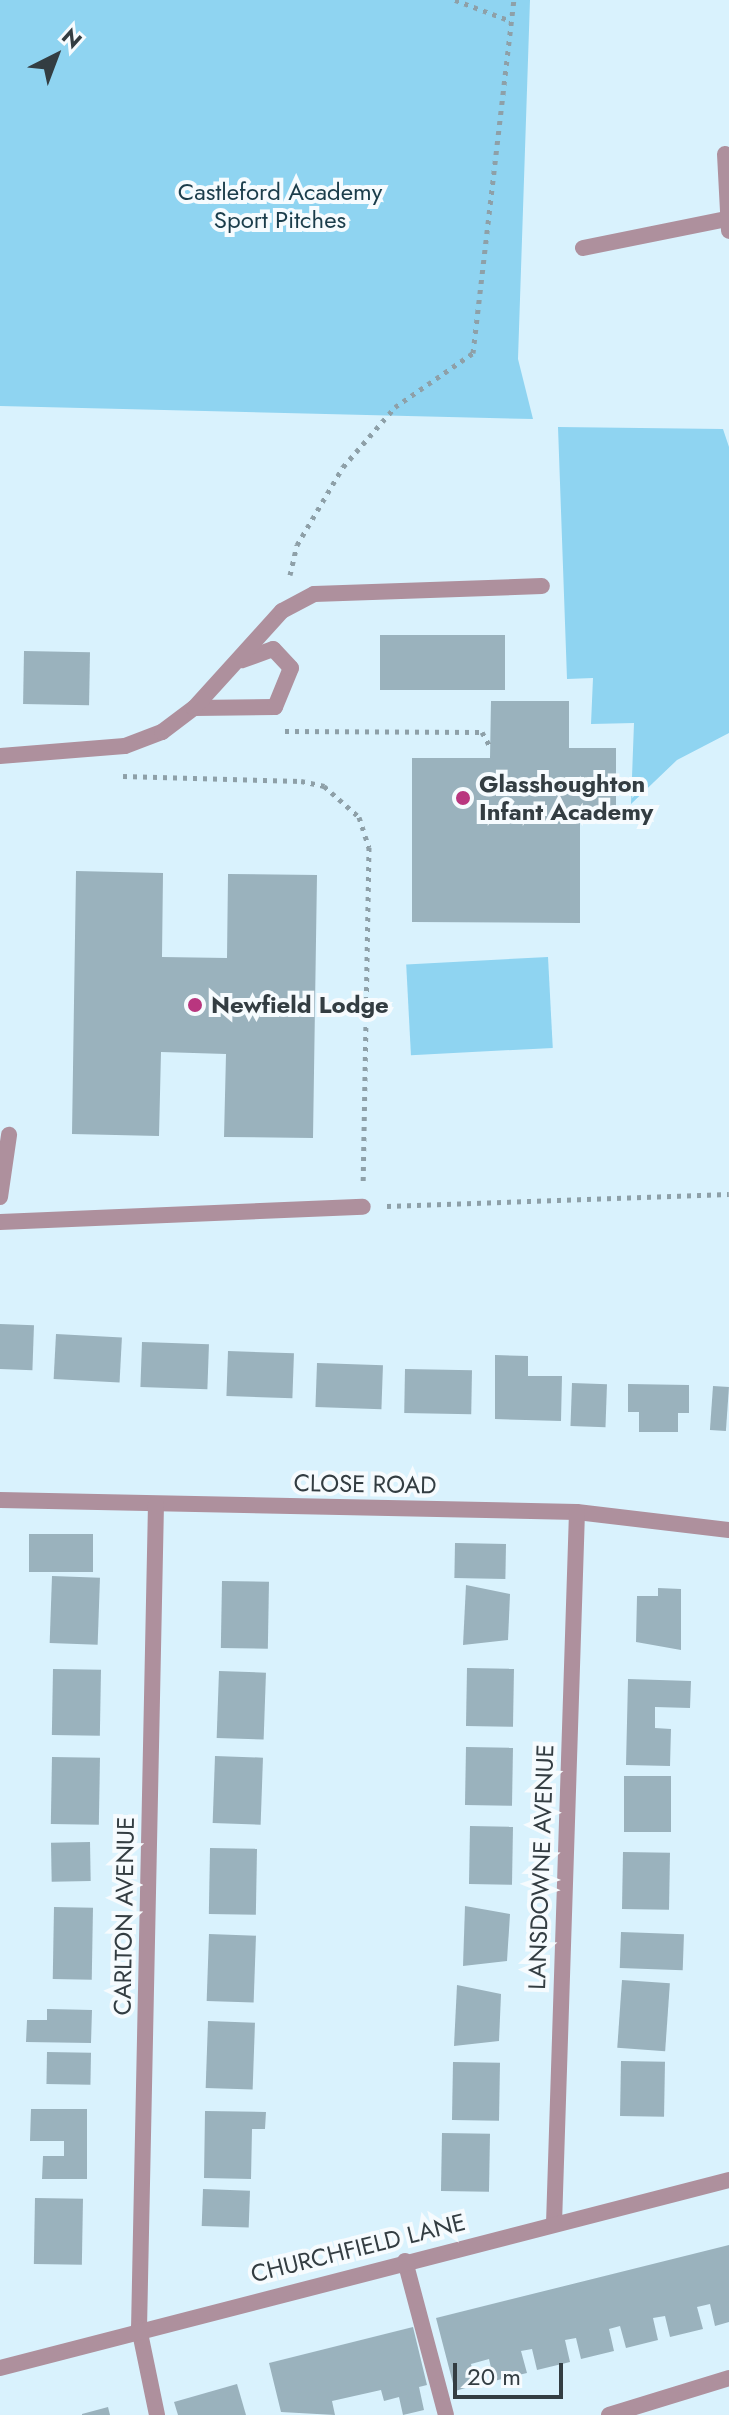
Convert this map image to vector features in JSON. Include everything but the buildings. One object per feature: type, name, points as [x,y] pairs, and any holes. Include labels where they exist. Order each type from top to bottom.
[{"type":"street","points":[[583,248],[728,225],[725,154]]},
{"type":"street","points":[[0,756],[125,746],[194,708],[282,611],[314,594],[542,586]]},
{"type":"street","points":[[194,708],[266,712],[285,696],[291,668],[273,649],[232,665]]},
{"type":"street","points":[[0,1197],[9,1135]]},
{"type":"street","points":[[0,1222],[363,1207]]},
{"type":"street","name":"CLOSE ROAD","points":[[0,1500],[577,1512],[729,1530]]},
{"type":"street","name":"CARLTON AVENUE","points":[[156,1504],[139,2328],[157,2415]]},
{"type":"street","name":"LANSDOWNE AVENUE","points":[[554,2224],[577,1512]]},
{"type":"street","name":"CHURCHFIELD LANE","points":[[0,2368],[139,2328],[729,2180]]},
{"type":"street","points":[[405,2261],[446,2415]]},
{"type":"street","points":[[609,2415],[729,2378]]},
{"type":"path","points":[[455,0],[511,21]]},
{"type":"path","points":[[282,611],[297,545],[343,467],[395,407],[473,353],[514,0]]},
{"type":"path","points":[[268,731],[482,732],[491,748]]},
{"type":"path","points":[[112,776],[301,781],[324,786],[359,817],[369,847],[363,1207],[729,1194]]},
{"type":"green space","name":"Castleford Academy Sport Pitches","points":[[0,0],[530,0],[518,359],[533,419],[0,406]]},
{"type":"green space","points":[[558,427],[723,429],[729,447],[729,733],[677,760],[631,804],[634,723],[591,724],[593,678],[567,679]]},
{"type":"green space","points":[[548,957],[553,1048],[411,1055],[406,964]]},
{"type":"place","name":"Glasshoughton Infant Academy","points":[[463,798]]},
{"type":"place","name":"Newfield Lodge","points":[[195,1005]]}]
